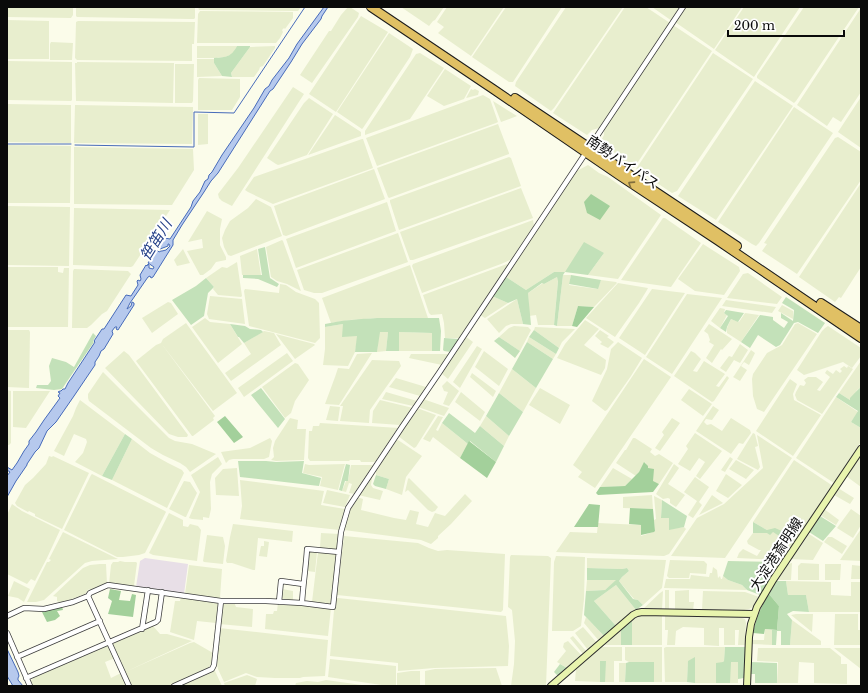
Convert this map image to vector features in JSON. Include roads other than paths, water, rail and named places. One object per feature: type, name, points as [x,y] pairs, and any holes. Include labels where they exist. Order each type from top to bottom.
[{"type":"highway","name":"南勢バイパス","points":[[371,7],[814,300],[861,329]]},
{"type":"highway","name":"南勢バイパス","points":[[380,7],[588,150],[620,176],[765,272],[861,338]]},
{"type":"main road","name":"大淀港斎明線","points":[[747,686],[750,630],[754,614],[760,601],[861,448]]},
{"type":"main road","points":[[551,686],[637,613],[754,614]]},
{"type":"street","points":[[7,616],[24,608],[44,609],[73,602],[108,585],[221,601],[302,603],[333,607],[341,532],[348,508],[683,7]]},
{"type":"street","points":[[302,603],[307,549],[339,552]]},
{"type":"street","points":[[279,602],[281,582],[303,584]]},
{"type":"street","points":[[142,629],[148,590]]},
{"type":"street","points":[[26,678],[156,622],[158,620],[162,592]]},
{"type":"street","points":[[88,596],[129,686]]},
{"type":"street","points":[[174,686],[212,669],[214,665],[221,601]]},
{"type":"street","points":[[17,657],[100,621]]},
{"type":"street","points":[[7,632],[30,686]]},
{"type":"water","points":[[324,7],[328,7],[273,89],[270,91],[218,173],[211,181],[182,225],[173,240],[173,245],[153,277],[148,277],[130,303],[127,309],[131,306],[132,302],[134,305],[118,330],[116,329],[117,327],[115,327],[112,331],[113,334],[104,349],[101,351],[95,365],[56,422],[47,431],[39,448],[27,464],[7,497],[7,476],[10,472],[7,470],[7,467],[12,470],[17,463],[29,444],[29,441],[60,398],[58,396],[60,393],[58,392],[65,389],[95,342],[94,341],[102,329],[104,329],[126,295],[131,296],[138,285],[137,281],[140,281],[141,279],[140,275],[146,265],[147,266],[148,264],[149,268],[153,269],[154,267],[148,263],[150,260],[147,258],[153,248],[159,252],[166,250],[170,246],[168,244],[168,246],[160,249],[158,248],[165,238],[170,239],[191,207],[205,181],[208,179],[209,175],[265,89],[269,86]]},
{"type":"water","points":[[7,649],[18,672],[18,680],[23,686],[13,686],[7,676]]},
{"type":"waterway","points":[[75,145],[194,147],[194,112],[234,113],[305,7]]},
{"type":"waterway","points":[[7,144],[71,144]]},
{"type":"water label","name":"笹笛川","points":[[156,240]]}]
